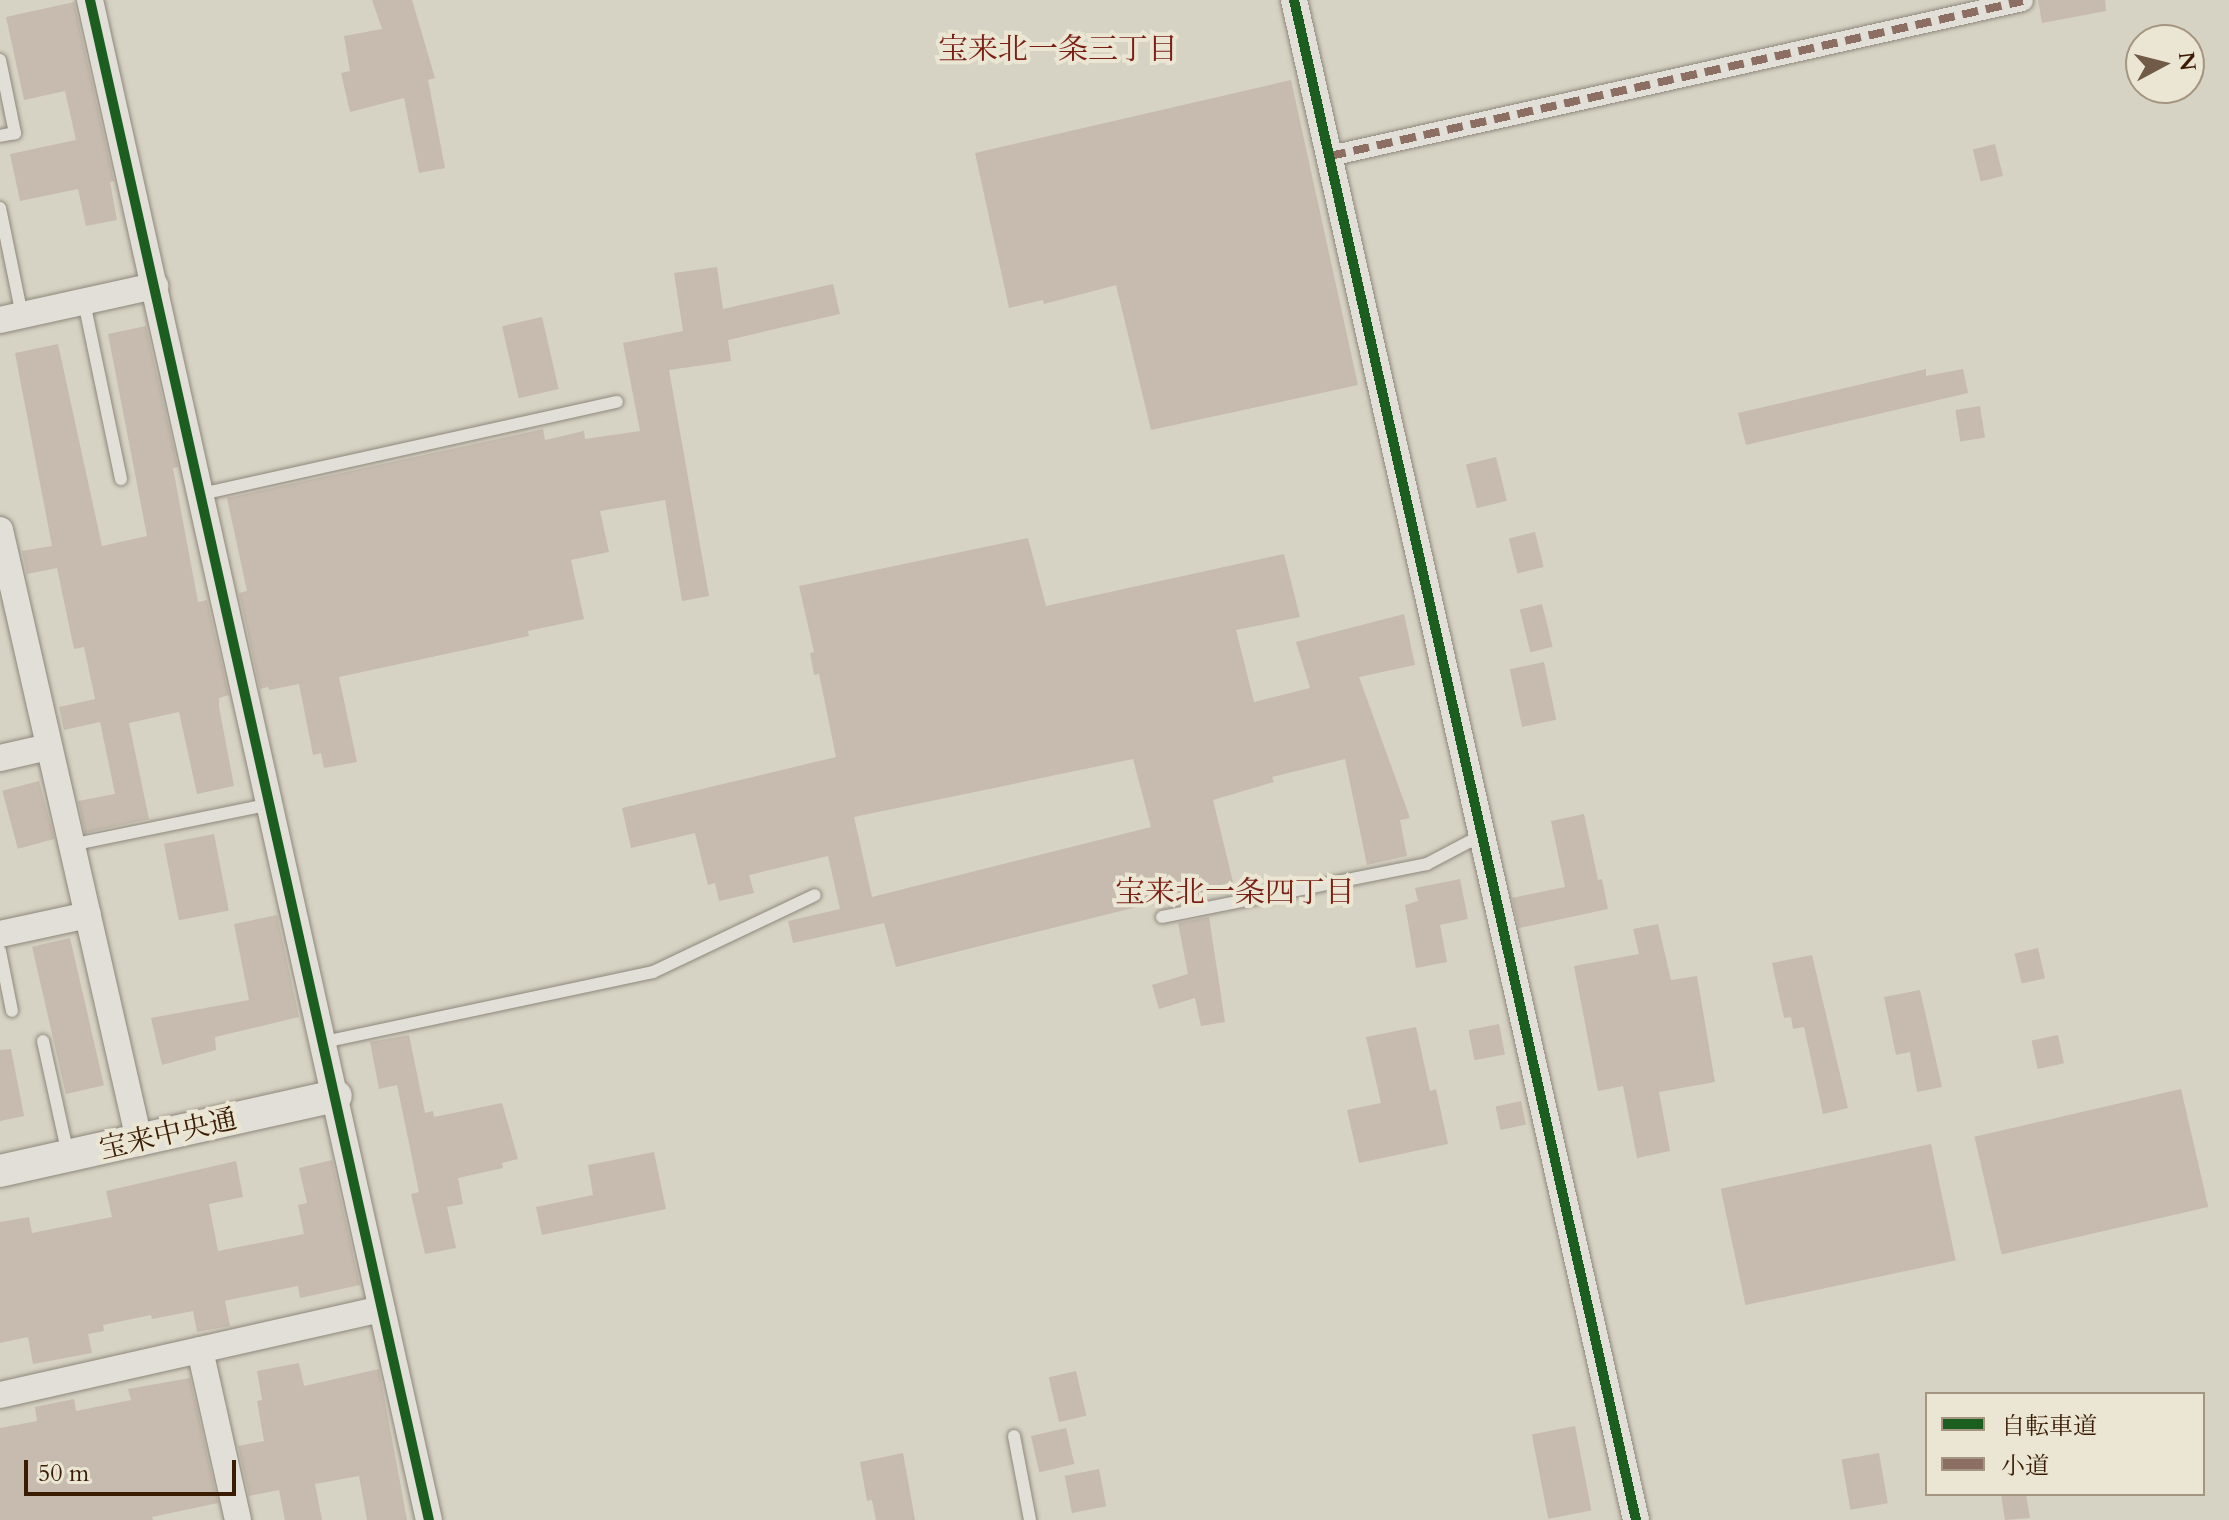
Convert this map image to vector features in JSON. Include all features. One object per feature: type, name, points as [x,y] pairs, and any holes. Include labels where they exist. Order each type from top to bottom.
[{"type":"street","points":[[90,0],[429,1520]]},
{"type":"street","points":[[1294,0],[1636,1520]]},
{"type":"street","points":[[1330,156],[2023,1]]},
{"type":"street","points":[[11,318],[155,286]]},
{"type":"street","points":[[0,530],[139,1140]]},
{"type":"street","points":[[0,758],[48,747]]},
{"type":"street","points":[[0,934],[88,915]]},
{"type":"street","name":"宝来中央通","points":[[0,1171],[336,1096]]},
{"type":"street","points":[[0,1395],[381,1309]]},
{"type":"street","points":[[200,1350],[234,1519]]},
{"type":"lane","points":[[0,60],[15,133],[0,136]]},
{"type":"lane","points":[[0,208],[11,318]]},
{"type":"lane","points":[[84,302],[121,479]]},
{"type":"lane","points":[[201,494],[617,402]]},
{"type":"lane","points":[[71,845],[271,804]]},
{"type":"lane","points":[[1162,917],[1427,864],[1482,835]]},
{"type":"lane","points":[[324,1042],[653,972],[815,895]]},
{"type":"lane","points":[[0,951],[12,1011]]},
{"type":"lane","points":[[43,1041],[69,1156]]},
{"type":"lane","points":[[1014,1436],[1030,1520]]},
{"type":"building","points":[[372,0],[412,0],[435,78],[428,80],[445,168],[419,173],[404,98],[350,112],[341,73],[350,71],[344,36],[382,29]]},
{"type":"building","points":[[2038,0],[2105,0],[2106,11],[2042,23]]},
{"type":"building","points":[[74,2],[114,181],[110,182],[117,220],[86,226],[78,189],[20,201],[10,154],[76,140],[65,91],[24,100],[6,17]]},
{"type":"building","points":[[1291,80],[1358,385],[1151,430],[1116,285],[1044,304],[1043,300],[1009,308],[975,153]]},
{"type":"building","points":[[1995,144],[2003,176],[1981,182],[1973,150]]},
{"type":"building","points":[[717,267],[723,309],[833,284],[840,314],[728,340],[731,361],[669,370],[709,596],[682,601],[665,500],[600,511],[609,552],[571,560],[584,619],[528,631],[529,636],[339,677],[357,762],[324,768],[321,753],[313,755],[299,684],[260,689],[239,593],[247,591],[227,498],[543,429],[545,440],[584,431],[585,439],[640,431],[623,343],[683,331],[674,273]]},
{"type":"building","points":[[542,317],[559,389],[519,398],[502,326]]},
{"type":"building","points":[[146,326],[178,467],[173,468],[198,602],[207,600],[229,695],[219,698],[219,707],[234,786],[197,794],[179,712],[129,723],[149,819],[85,833],[78,801],[115,794],[100,722],[64,730],[59,707],[95,699],[84,647],[74,649],[57,568],[27,574],[22,551],[52,546],[15,353],[58,344],[102,546],[147,536],[108,334]]},
{"type":"building","points":[[1926,369],[1926,376],[1963,369],[1968,393],[1746,445],[1738,413]]},
{"type":"building","points":[[1980,406],[1985,438],[1960,442],[1955,410]]},
{"type":"building","points":[[1496,457],[1507,501],[1477,508],[1466,464]]},
{"type":"building","points":[[1535,532],[1544,567],[1518,573],[1509,539]]},
{"type":"building","points":[[1028,538],[1046,606],[1284,554],[1300,617],[1236,630],[1254,702],[1310,688],[1296,642],[1404,614],[1415,665],[1359,677],[1410,818],[1400,820],[1407,856],[1367,865],[1345,759],[1272,777],[1274,782],[1213,800],[1233,882],[1204,889],[1206,899],[1175,905],[1173,898],[896,967],[884,923],[793,943],[788,921],[840,909],[828,856],[749,875],[754,893],[719,901],[715,883],[708,885],[695,833],[631,848],[622,808],[836,757],[819,674],[814,675],[810,653],[814,652],[799,586]],"holes":[[[1133,759],[1151,827],[872,897],[854,817]]]},
{"type":"building","points":[[1542,604],[1553,647],[1530,652],[1520,610]]},
{"type":"building","points":[[1544,662],[1556,720],[1522,727],[1510,669]]},
{"type":"building","points":[[39,781],[55,839],[18,849],[2,791]]},
{"type":"building","points":[[1584,814],[1598,880],[1602,879],[1608,909],[1519,928],[1512,898],[1565,887],[1551,821]]},
{"type":"building","points":[[214,834],[229,911],[179,920],[164,844]]},
{"type":"building","points":[[1460,879],[1468,919],[1440,925],[1447,962],[1416,968],[1405,905],[1418,901],[1415,888]]},
{"type":"building","points":[[277,915],[299,1017],[215,1037],[216,1050],[162,1065],[151,1018],[249,1000],[234,924]]},
{"type":"building","points":[[1209,917],[1225,1022],[1201,1026],[1195,998],[1159,1009],[1152,985],[1188,974],[1178,923]]},
{"type":"building","points":[[1658,924],[1671,980],[1697,976],[1715,1082],[1659,1092],[1670,1151],[1637,1158],[1623,1086],[1598,1091],[1574,966],[1639,954],[1633,929]]},
{"type":"building","points":[[70,938],[104,1085],[66,1094],[32,947]]},
{"type":"building","points":[[2038,948],[2045,978],[2022,984],[2015,953]]},
{"type":"building","points":[[1812,955],[1848,1108],[1823,1114],[1804,1027],[1793,1029],[1791,1017],[1784,1018],[1772,963]]},
{"type":"building","points":[[1920,990],[1942,1087],[1917,1092],[1910,1052],[1896,1055],[1884,997]]},
{"type":"building","points":[[1499,1024],[1505,1054],[1474,1060],[1469,1030]]},
{"type":"building","points":[[1416,1027],[1430,1091],[1436,1089],[1448,1144],[1359,1163],[1347,1110],[1381,1103],[1366,1037]]},
{"type":"building","points":[[409,1035],[425,1113],[433,1111],[434,1117],[502,1103],[518,1159],[502,1163],[503,1168],[458,1178],[463,1204],[447,1207],[456,1248],[425,1254],[411,1194],[419,1192],[397,1085],[379,1089],[370,1042]]},
{"type":"building","points":[[2058,1035],[2064,1063],[2038,1069],[2032,1041]]},
{"type":"building","points":[[11,1049],[24,1116],[0,1121],[0,1050]]},
{"type":"building","points":[[2181,1089],[2208,1207],[2002,1255],[1974,1137]]},
{"type":"building","points":[[1521,1101],[1526,1124],[1501,1130],[1496,1106]]},
{"type":"building","points":[[1931,1144],[1956,1260],[1745,1305],[1721,1189]]},
{"type":"building","points":[[654,1152],[666,1209],[542,1235],[536,1207],[593,1195],[588,1165]]},
{"type":"building","points":[[332,1160],[360,1285],[300,1298],[298,1286],[225,1301],[230,1326],[197,1332],[193,1311],[152,1319],[151,1315],[103,1325],[104,1331],[88,1334],[92,1353],[33,1364],[28,1337],[0,1343],[0,1222],[29,1217],[32,1233],[112,1217],[106,1191],[236,1161],[243,1197],[209,1204],[218,1251],[304,1234],[298,1205],[307,1203],[299,1168]]},
{"type":"building","points":[[299,1363],[304,1386],[379,1369],[407,1520],[367,1520],[359,1476],[315,1484],[322,1520],[285,1520],[279,1490],[249,1496],[238,1446],[264,1441],[257,1401],[262,1400],[257,1371]]},
{"type":"building","points":[[1076,1371],[1086,1416],[1059,1422],[1049,1377]]},
{"type":"building","points":[[190,1378],[218,1503],[152,1517],[153,1520],[0,1520],[0,1428],[37,1421],[35,1407],[74,1399],[76,1411],[131,1400],[128,1389]]},
{"type":"building","points":[[1575,1426],[1591,1510],[1548,1519],[1532,1434]]},
{"type":"building","points":[[1066,1428],[1074,1464],[1039,1472],[1031,1436]]},
{"type":"building","points":[[903,1453],[915,1520],[876,1520],[872,1500],[867,1501],[860,1462]]},
{"type":"building","points":[[1879,1453],[1888,1503],[1850,1510],[1842,1460]]},
{"type":"building","points":[[1099,1469],[1106,1506],[1072,1513],[1065,1476]]},
{"type":"building","points":[[2001,1496],[2026,1496],[2030,1518],[2005,1520]]},
{"type":"marked path","points":[[1330,156],[2023,1]]},
{"type":"cycle path","points":[[90,0],[429,1520]]},
{"type":"cycle path","points":[[1294,0],[1636,1520]]},
{"type":"district","name":"宝来北一条三丁目","points":[[1058,50]]},
{"type":"district","name":"宝来北一条四丁目","points":[[1235,893]]}]
